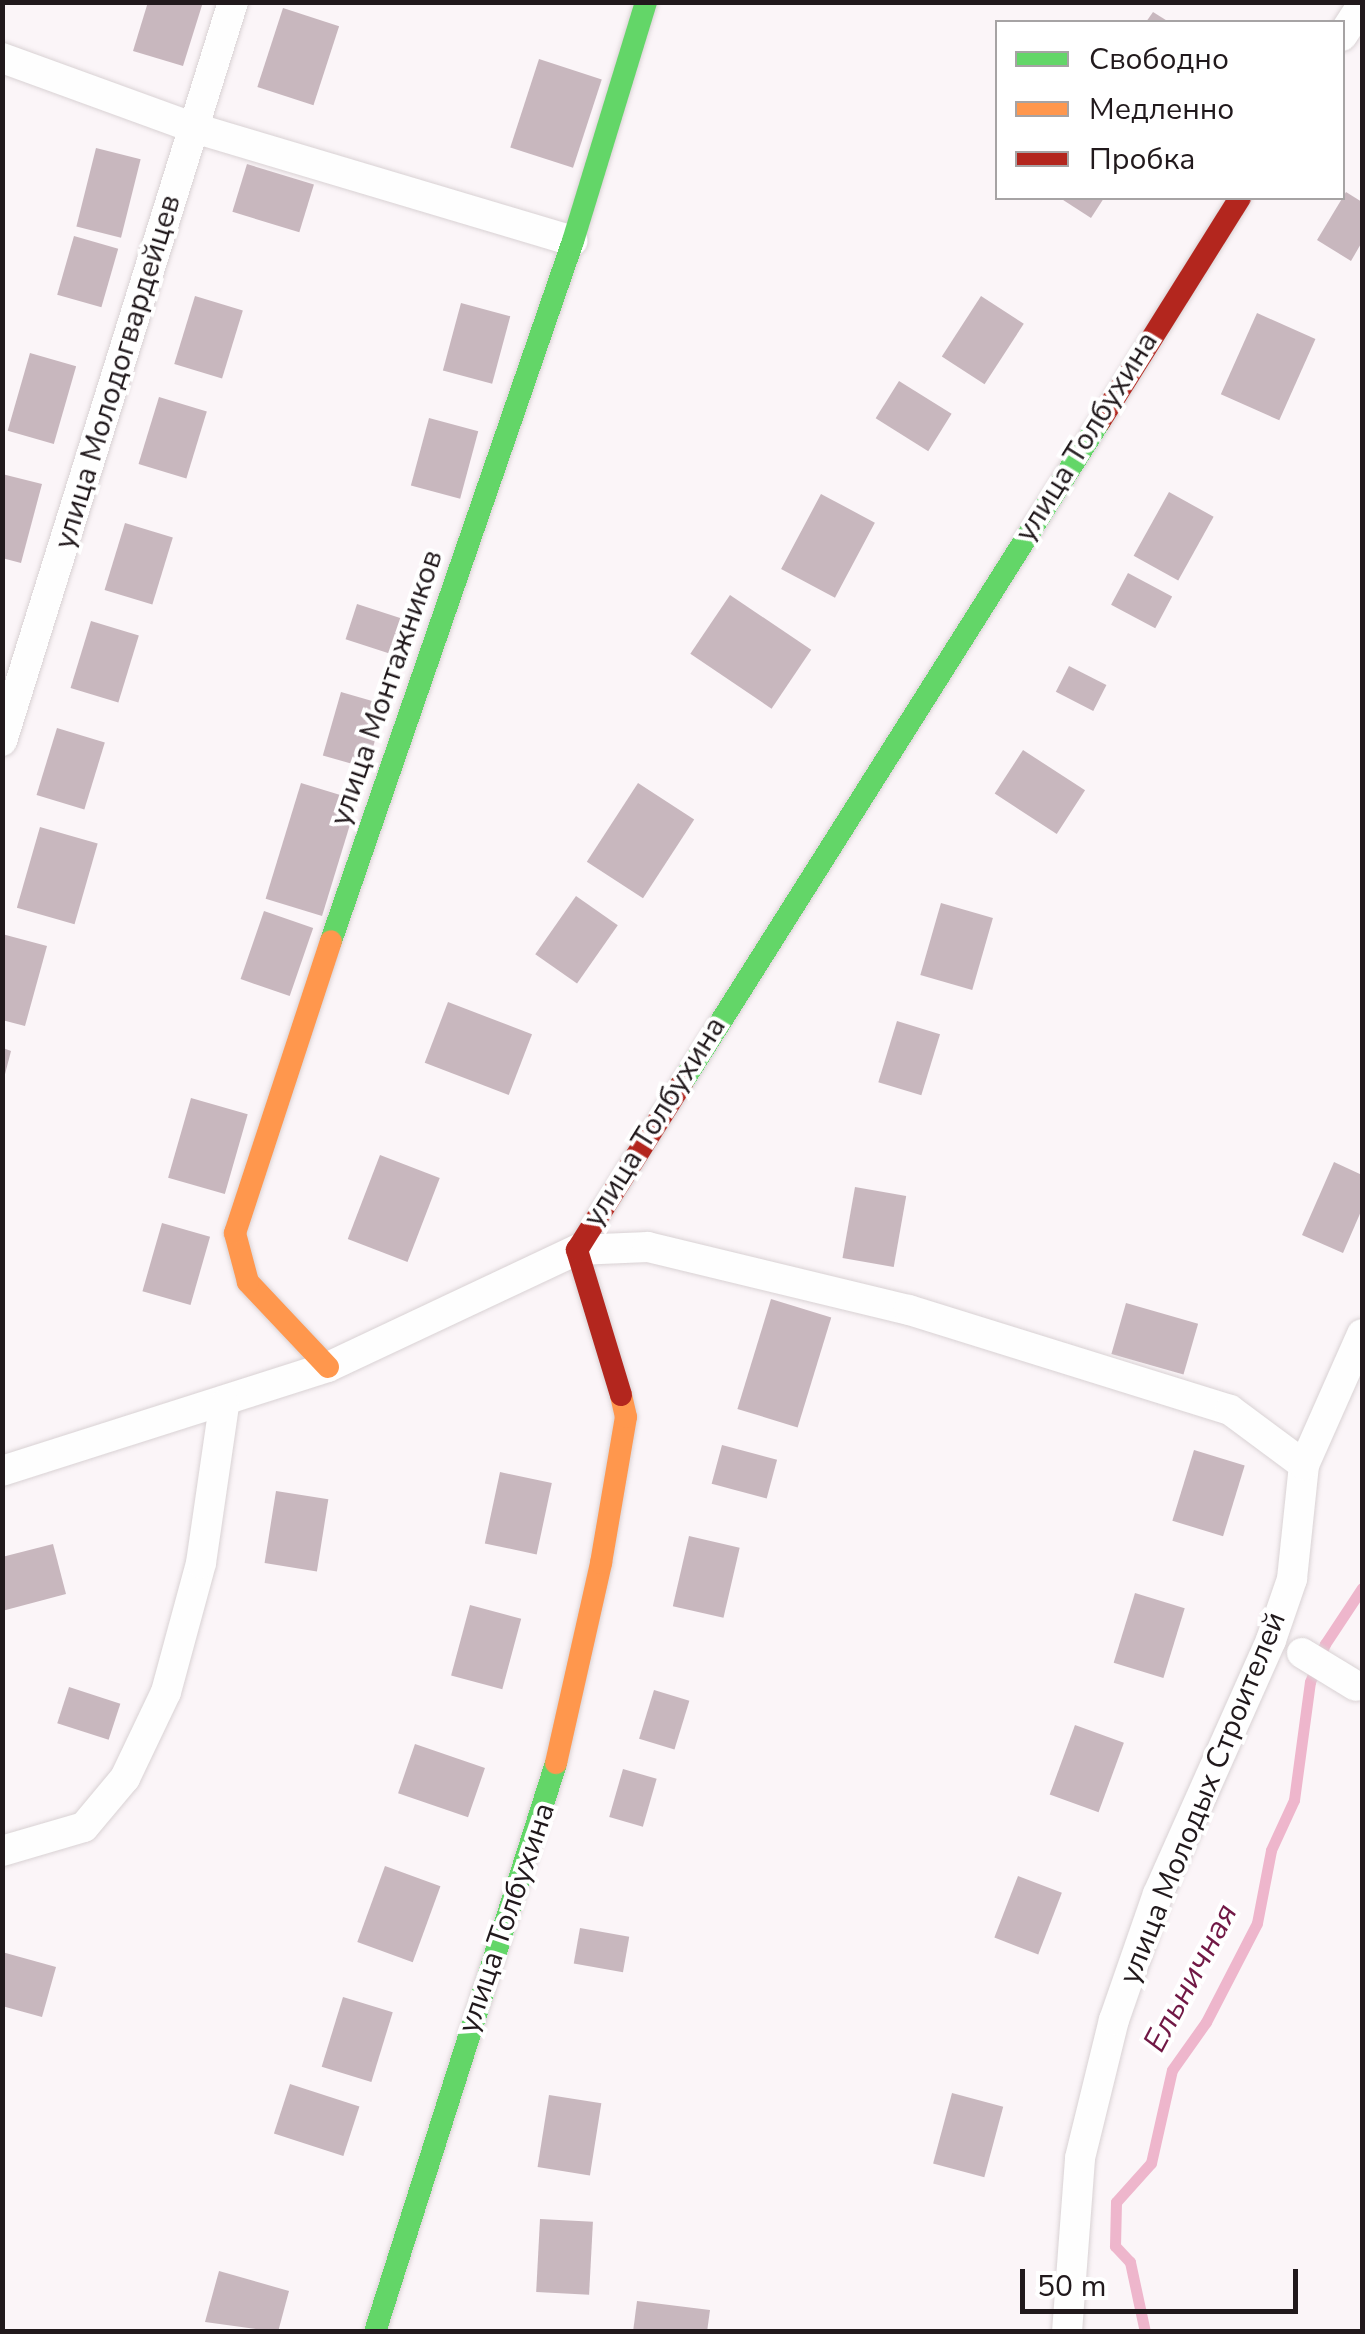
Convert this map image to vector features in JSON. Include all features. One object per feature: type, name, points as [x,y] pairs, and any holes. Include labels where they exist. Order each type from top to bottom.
[{"type":"street","name":"улица Молодогвардейцев","points":[[2,741],[233,2]]},
{"type":"street","name":"улица Монтажников","points":[[328,1367],[248,1282],[235,1233],[241,1202],[572,241],[646,2]]},
{"type":"street","points":[[1345,31],[1362,5]]},
{"type":"street","points":[[2,58],[194,128],[572,241]]},
{"type":"street","name":"улица Толбухина","points":[[375,2332],[550,1790],[601,1563],[626,1417],[609,1342],[577,1250],[1239,200]]},
{"type":"street","points":[[2,1471],[224,1405],[328,1367],[577,1250],[648,1247],[908,1310],[1230,1410],[1304,1464]]},
{"type":"street","name":"улица Молодых Строителей","points":[[1067,2332],[1080,2158],[1114,2020],[1158,1894],[1292,1579],[1304,1464],[1362,1334]]},
{"type":"street","points":[[2,1851],[84,1827],[125,1778],[166,1692],[201,1562],[224,1405]]},
{"type":"street","points":[[1302,1653],[1356,1686]]},
{"type":"building","points":[[148,2],[203,2],[183,66],[133,51]]},
{"type":"building","points":[[283,8],[339,26],[313,105],[257,87]]},
{"type":"building","points":[[1153,12],[1166,20],[1147,20]]},
{"type":"building","points":[[539,59],[602,79],[573,168],[510,147]]},
{"type":"building","points":[[96,148],[141,159],[121,238],[76,227]]},
{"type":"building","points":[[247,164],[314,184],[299,232],[232,212]]},
{"type":"building","points":[[1345,194],[1362,202],[1362,242],[1351,261],[1317,240],[1341,200],[1345,200]]},
{"type":"building","points":[[1063,200],[1103,200],[1091,218]]},
{"type":"building","points":[[74,236],[118,249],[101,307],[57,295]]},
{"type":"building","points":[[195,296],[243,311],[222,379],[174,364]]},
{"type":"building","points":[[981,296],[1024,324],[985,384],[942,356]]},
{"type":"building","points":[[461,303],[510,316],[492,384],[443,371]]},
{"type":"building","points":[[1257,313],[1315,339],[1279,420],[1221,394]]},
{"type":"building","points":[[30,353],[76,366],[54,444],[8,431]]},
{"type":"building","points":[[899,381],[952,414],[928,451],[876,418]]},
{"type":"building","points":[[159,397],[207,412],[186,479],[139,464]]},
{"type":"building","points":[[429,418],[478,431],[460,499],[411,486]]},
{"type":"building","points":[[2,474],[42,484],[21,563],[2,558]]},
{"type":"building","points":[[1169,492],[1214,517],[1178,581],[1134,556]]},
{"type":"building","points":[[821,494],[875,523],[835,598],[781,569]]},
{"type":"building","points":[[125,523],[173,538],[152,605],[105,590]]},
{"type":"building","points":[[1128,573],[1172,596],[1155,628],[1111,605]]},
{"type":"building","points":[[730,595],[811,650],[772,709],[690,654]]},
{"type":"building","points":[[357,604],[406,620],[394,655],[346,639]]},
{"type":"building","points":[[91,621],[139,636],[118,703],[71,688]]},
{"type":"building","points":[[1069,666],[1106,685],[1093,711],[1056,692]]},
{"type":"building","points":[[341,692],[385,705],[367,768],[323,755]]},
{"type":"building","points":[[57,728],[105,743],[84,810],[37,795]]},
{"type":"building","points":[[1023,750],[1085,790],[1057,834],[995,794]]},
{"type":"building","points":[[301,783],[357,800],[322,916],[266,899]]},
{"type":"building","points":[[638,783],[694,819],[643,898],[587,862]]},
{"type":"building","points":[[40,827],[98,844],[75,924],[17,908]]},
{"type":"building","points":[[576,896],[618,925],[577,983],[535,954]]},
{"type":"building","points":[[941,903],[993,918],[972,990],[920,975]]},
{"type":"building","points":[[264,911],[313,928],[290,996],[241,979]]},
{"type":"building","points":[[2,934],[47,946],[25,1026],[2,1020]]},
{"type":"building","points":[[448,1002],[532,1034],[509,1095],[425,1063]]},
{"type":"building","points":[[897,1021],[940,1034],[921,1095],[878,1082]]},
{"type":"building","points":[[3,1048],[11,1051],[4,1078],[3,1078]]},
{"type":"building","points":[[191,1098],[248,1114],[225,1194],[168,1178]]},
{"type":"building","points":[[380,1155],[440,1178],[407,1262],[348,1239]]},
{"type":"building","points":[[1334,1162],[1362,1175],[1362,1209],[1343,1253],[1302,1235]]},
{"type":"building","points":[[855,1187],[906,1196],[894,1267],[842,1258]]},
{"type":"building","points":[[162,1223],[210,1237],[190,1305],[142,1291]]},
{"type":"building","points":[[771,1299],[831,1317],[798,1427],[737,1409]]},
{"type":"building","points":[[1126,1303],[1198,1324],[1183,1375],[1111,1354]]},
{"type":"building","points":[[722,1445],[777,1460],[767,1498],[712,1484]]},
{"type":"building","points":[[1194,1450],[1245,1465],[1223,1536],[1172,1521]]},
{"type":"building","points":[[500,1472],[552,1483],[537,1554],[485,1543]]},
{"type":"building","points":[[276,1491],[328,1499],[317,1571],[265,1563]]},
{"type":"building","points":[[689,1536],[740,1548],[723,1618],[673,1606]]},
{"type":"building","points":[[53,1544],[66,1594],[2,1611],[2,1557]]},
{"type":"building","points":[[1135,1593],[1185,1608],[1163,1678],[1114,1663]]},
{"type":"building","points":[[470,1605],[521,1619],[502,1689],[451,1676]]},
{"type":"building","points":[[69,1687],[120,1704],[109,1740],[57,1723]]},
{"type":"building","points":[[654,1690],[689,1701],[674,1750],[639,1739]]},
{"type":"building","points":[[1075,1725],[1124,1743],[1099,1812],[1050,1795]]},
{"type":"building","points":[[415,1744],[485,1768],[468,1817],[398,1793]]},
{"type":"building","points":[[623,1769],[657,1779],[643,1827],[609,1817]]},
{"type":"building","points":[[385,1866],[440,1886],[413,1962],[357,1942]]},
{"type":"building","points":[[1018,1876],[1062,1893],[1038,1954],[994,1938]]},
{"type":"building","points":[[580,1928],[629,1937],[623,1972],[574,1963]]},
{"type":"building","points":[[2,1952],[56,1967],[42,2017],[2,2006]]},
{"type":"building","points":[[343,1997],[393,2012],[371,2082],[322,2067]]},
{"type":"building","points":[[290,2084],[359,2107],[343,2156],[274,2133]]},
{"type":"building","points":[[952,2093],[1003,2107],[984,2177],[933,2164]]},
{"type":"building","points":[[549,2095],[601,2103],[590,2175],[538,2167]]},
{"type":"building","points":[[540,2219],[593,2222],[589,2295],[536,2292]]},
{"type":"building","points":[[219,2271],[289,2291],[278,2332],[205,2322]]},
{"type":"building","points":[[637,2301],[710,2310],[707,2332],[633,2332]]},
{"type":"waterway","name":"Ельничная","points":[[1145,2332],[1130,2262],[1115,2246],[1116,2202],[1151,2163],[1172,2070],[1206,2022],[1257,1923],[1271,1850],[1294,1800],[1310,1682],[1325,1644],[1362,1588]]},
{"type":"traffic: fast","points":[[331,941],[573,241],[646,2]]},
{"type":"traffic: fast","points":[[682,1083],[1100,421]]},
{"type":"traffic: fast","points":[[375,2332],[556,1763]]},
{"type":"traffic: slow","points":[[328,1367],[248,1282],[235,1233],[331,941]]},
{"type":"traffic: slow","points":[[556,1763],[601,1563],[626,1417],[621,1395]]},
{"type":"traffic: jam","points":[[1100,421],[1239,200]]},
{"type":"traffic: jam","points":[[621,1395],[577,1250],[682,1083]]}]
